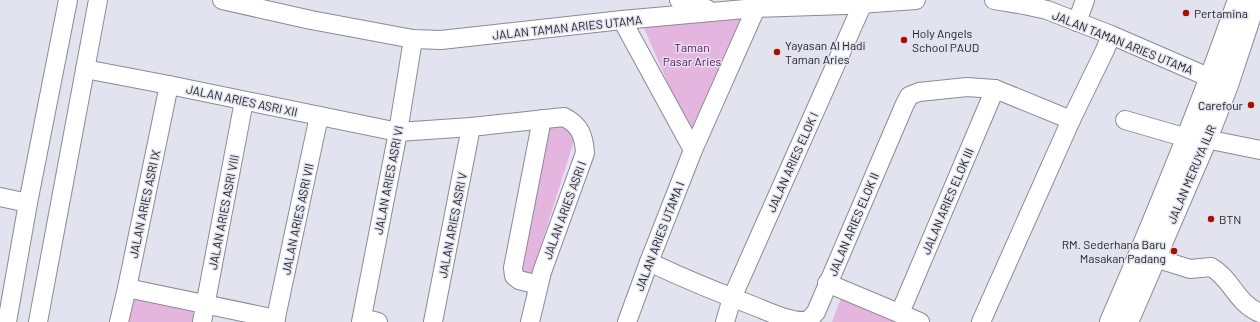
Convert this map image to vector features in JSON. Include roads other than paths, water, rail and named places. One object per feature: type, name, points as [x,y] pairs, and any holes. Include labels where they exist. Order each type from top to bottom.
[{"type":"main road","name":"JALAN MERUYA ILIR","points":[[1219,82],[1239,0]]},
{"type":"main road","name":"JALAN MERUYA ILIR","points":[[1127,322],[1155,258],[1197,138],[1219,82],[1255,0]]},
{"type":"main road","name":"JALAN MERUYA ILIR","points":[[1111,322],[1197,138]]},
{"type":"street","points":[[7,322],[28,203],[68,0]]},
{"type":"street","points":[[38,322],[98,0]]},
{"type":"street","name":"JALAN TAMAN ARIES UTAMA","points":[[222,0],[311,20],[413,39],[441,40],[718,11],[756,4],[863,3],[916,0]]},
{"type":"street","points":[[679,0],[691,5],[718,11]]},
{"type":"street","name":"JALAN TAMAN ARIES UTAMA","points":[[994,0],[1047,10],[1111,35],[1219,82]]},
{"type":"street","points":[[1077,22],[1085,0]]},
{"type":"street","name":"JALAN ARIES ELOK I","points":[[725,322],[732,298],[863,3]]},
{"type":"street","name":"JALAN ARIES UTAMA I","points":[[627,322],[693,150],[756,4]]},
{"type":"street","points":[[622,20],[693,150]]},
{"type":"street","points":[[981,322],[1071,120],[1111,35]]},
{"type":"street","name":"JALAN ARIES ASRI VI","points":[[367,321],[413,39]]},
{"type":"street","name":"JALAN ARIES ASRI XII","points":[[85,69],[398,132]]},
{"type":"street","name":"JALAN ARIES ASRI IX","points":[[119,322],[169,85]]},
{"type":"street","name":"JALAN ARIES ELOK II","points":[[732,298],[787,318],[797,321],[808,321],[816,312],[909,96],[919,92],[967,88],[995,89]]},
{"type":"street","points":[[995,89],[1071,120]]},
{"type":"street","name":"JALAN ARIES ELOK III","points":[[910,319],[995,89]]},
{"type":"street","name":"JALAN ARIES ASRI VIII","points":[[202,322],[244,101]]},
{"type":"street","name":"JALAN ARIES ASRI VII","points":[[275,320],[319,116]]},
{"type":"street","name":"JALAN ARIES ASRI I","points":[[398,132],[471,127],[564,117],[572,121],[582,133],[585,153],[542,272],[530,322]]},
{"type":"street","points":[[538,285],[519,280],[514,276],[513,268],[542,119]]},
{"type":"street","points":[[1124,120],[1197,138],[1260,150]]},
{"type":"street","name":"JALAN ARIES ASRI V","points":[[433,322],[471,127]]},
{"type":"street","points":[[0,197],[28,203]]},
{"type":"street","points":[[1155,258],[1190,269],[1205,266],[1211,267],[1221,275],[1245,304],[1260,313]]},
{"type":"street","points":[[649,262],[732,298]]},
{"type":"street","points":[[827,284],[910,319]]},
{"type":"street","points":[[127,288],[206,303],[275,320]]},
{"type":"place","name":"Pertamina","points":[[1186,13]]},
{"type":"place","name":"Holy Angels School PAUD","points":[[904,40]]},
{"type":"place","name":"Yayasan Al Hadi Taman Aries","points":[[777,52]]},
{"type":"place","name":"Carefour","points":[[1251,105]]},
{"type":"place","name":"BTN","points":[[1211,219]]},
{"type":"place","name":"RM. Sederhana Baru Masakan Padang","points":[[1174,251]]},
{"type":"park label","name":"Taman Pasar Aries","points":[[692,54]]}]
